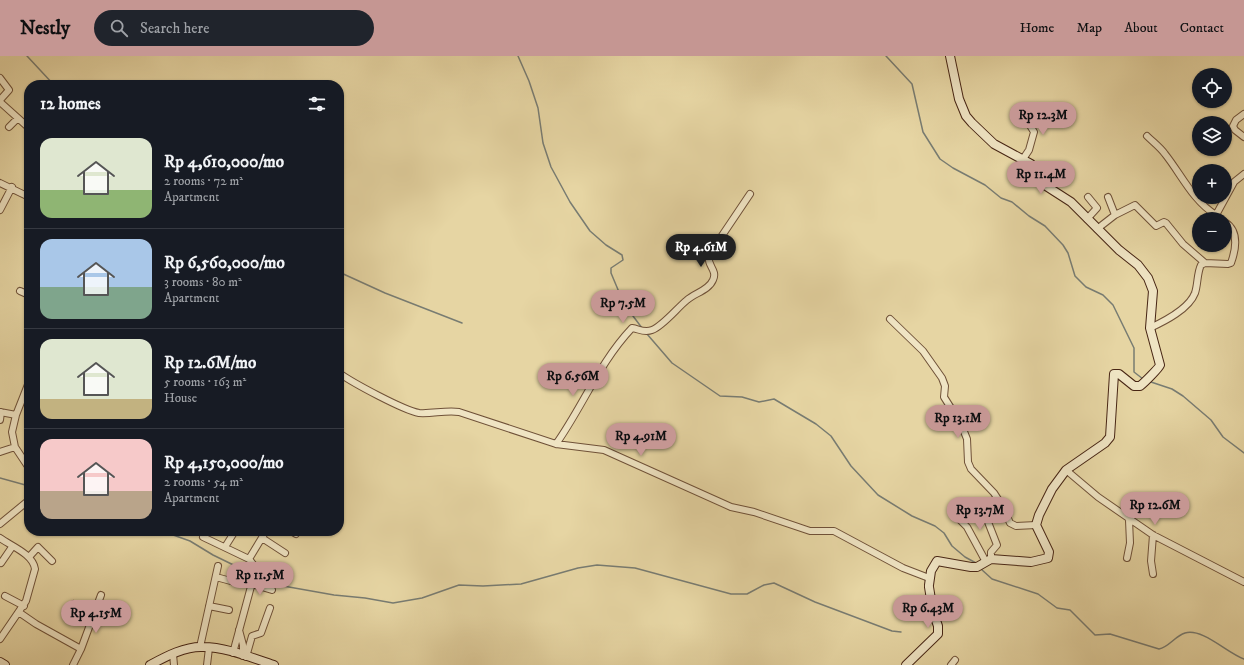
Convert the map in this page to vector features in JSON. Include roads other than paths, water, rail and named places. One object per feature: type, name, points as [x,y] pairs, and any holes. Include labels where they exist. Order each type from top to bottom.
[{"type":"street","points":[[906,665],[938,634],[938,626],[933,612],[929,583],[934,562],[937,561],[977,567],[989,561],[1031,562],[1046,560],[1049,552],[1036,525],[1039,515],[1054,486],[1066,470],[1110,438],[1114,374],[1123,376],[1137,387],[1143,384],[1160,365],[1150,328],[1154,300],[1151,284],[1138,265],[1119,250],[1066,197],[1043,184],[1033,167],[1023,159],[994,144],[966,116],[957,92],[950,56]]},
{"type":"street","points":[[0,78],[9,90],[0,101],[24,123]]},
{"type":"street","points":[[1023,114],[1034,132],[1031,146],[1023,159]]},
{"type":"street","points":[[1244,114],[1236,120],[1233,126],[1235,130],[1244,136]]},
{"type":"street","points":[[9,127],[18,118]]},
{"type":"street","points":[[1147,136],[1164,152],[1200,202],[1212,212]]},
{"type":"street","points":[[1220,212],[1237,178],[1244,174]]},
{"type":"street","points":[[0,183],[12,187],[24,194]]},
{"type":"street","points":[[0,210],[12,187]]},
{"type":"street","points":[[556,444],[595,377],[617,345],[632,328],[642,332],[654,330],[687,299],[709,287],[715,276],[715,272],[708,263],[709,255],[750,194]]},
{"type":"street","points":[[1088,197],[1097,208],[1088,220]]},
{"type":"street","points":[[1108,197],[1115,215]]},
{"type":"street","points":[[1098,228],[1115,215],[1136,206],[1156,226],[1166,223],[1183,244],[1205,262],[1228,264],[1231,263],[1235,251],[1235,236],[1232,229]]},
{"type":"street","points":[[1150,328],[1168,318],[1192,299],[1196,289],[1200,268],[1205,262]]},
{"type":"street","points":[[20,291],[24,293]]},
{"type":"street","points":[[890,319],[923,351],[942,378],[945,386],[944,397],[967,439],[968,462],[971,469],[994,493],[1003,507],[1010,523],[1016,526],[1036,525]]},
{"type":"street","points":[[344,376],[408,410],[425,413],[449,411],[459,412],[556,444],[604,450],[731,507],[754,512],[810,531],[834,531],[929,583]]},
{"type":"street","points":[[24,395],[16,415],[12,432],[15,447],[24,460]]},
{"type":"street","points":[[0,420],[0,412],[16,415]]},
{"type":"street","points":[[0,452],[15,447]]},
{"type":"street","points":[[1066,470],[1098,498],[1129,520],[1153,535],[1244,582]]},
{"type":"street","points":[[0,524],[24,504]]},
{"type":"street","points":[[954,514],[967,527],[989,561]]},
{"type":"street","points":[[1127,558],[1130,544],[1129,520]]},
{"type":"street","points":[[988,522],[997,545],[991,552],[989,561]]},
{"type":"street","points":[[1153,535],[1151,561],[1153,574]]},
{"type":"street","points":[[204,536],[250,559],[256,568],[272,574]]},
{"type":"street","points":[[225,547],[232,536]]},
{"type":"street","points":[[0,538],[29,557],[35,569],[24,606],[0,639]]},
{"type":"street","points":[[250,559],[262,538],[285,553]]},
{"type":"street","points":[[1,563],[12,546]]},
{"type":"street","points":[[29,557],[36,549],[39,548],[52,560]]},
{"type":"street","points":[[200,646],[218,566]]},
{"type":"street","points":[[233,653],[256,568]]},
{"type":"street","points":[[216,577],[238,583]]},
{"type":"street","points":[[252,584],[272,590]]},
{"type":"street","points":[[73,665],[81,649],[101,595]]},
{"type":"street","points":[[5,596],[24,606]]},
{"type":"street","points":[[74,604],[95,612]]},
{"type":"street","points":[[209,606],[229,610]]},
{"type":"street","points":[[244,656],[252,636],[261,633],[270,608]]},
{"type":"street","points":[[20,613],[36,624],[81,649]]},
{"type":"street","points":[[239,628],[244,656]]},
{"type":"street","points":[[150,665],[173,654],[200,646],[244,656],[262,664],[274,665]]},
{"type":"street","points":[[207,665],[209,648]]},
{"type":"street","points":[[173,654],[174,665]]},
{"type":"street","points":[[0,662],[5,665]]},
{"type":"waterway","points":[[27,56],[49,80]]},
{"type":"waterway","points":[[518,56],[529,81],[538,108],[543,143],[551,167],[570,202],[590,231],[606,245],[622,255],[623,260],[611,268],[611,273],[624,304],[642,328]]},
{"type":"waterway","points":[[886,56],[912,84],[923,132],[940,159],[953,168],[985,185],[1001,198],[1012,202],[1029,216],[1045,226],[1063,245],[1068,253],[1075,276],[1086,287],[1103,295],[1113,305],[1134,348],[1134,372],[1143,379]]},
{"type":"waterway","points":[[344,274],[385,293],[462,323]]},
{"type":"waterway","points":[[647,334],[672,363],[720,396],[742,397],[759,402],[774,399],[816,424],[831,436],[851,466],[878,495],[912,516],[935,526],[944,533],[952,546],[965,557],[976,563]]},
{"type":"waterway","points":[[1148,381],[1172,389],[1183,396],[1211,420],[1223,437],[1244,453]]},
{"type":"waterway","points":[[0,478],[24,485]]},
{"type":"waterway","points":[[176,536],[190,541],[213,555],[252,574]]},
{"type":"waterway","points":[[255,576],[272,584],[334,595],[393,603],[422,598],[459,585],[483,586],[521,584],[578,568],[597,565],[635,568],[731,594],[747,594],[764,585],[774,583],[815,602],[892,631],[901,632]]},
{"type":"waterway","points":[[981,569],[992,579],[1038,594],[1057,608],[1070,610],[1095,635],[1110,634],[1159,649],[1166,646],[1181,634],[1192,632],[1207,637],[1244,659]]}]
